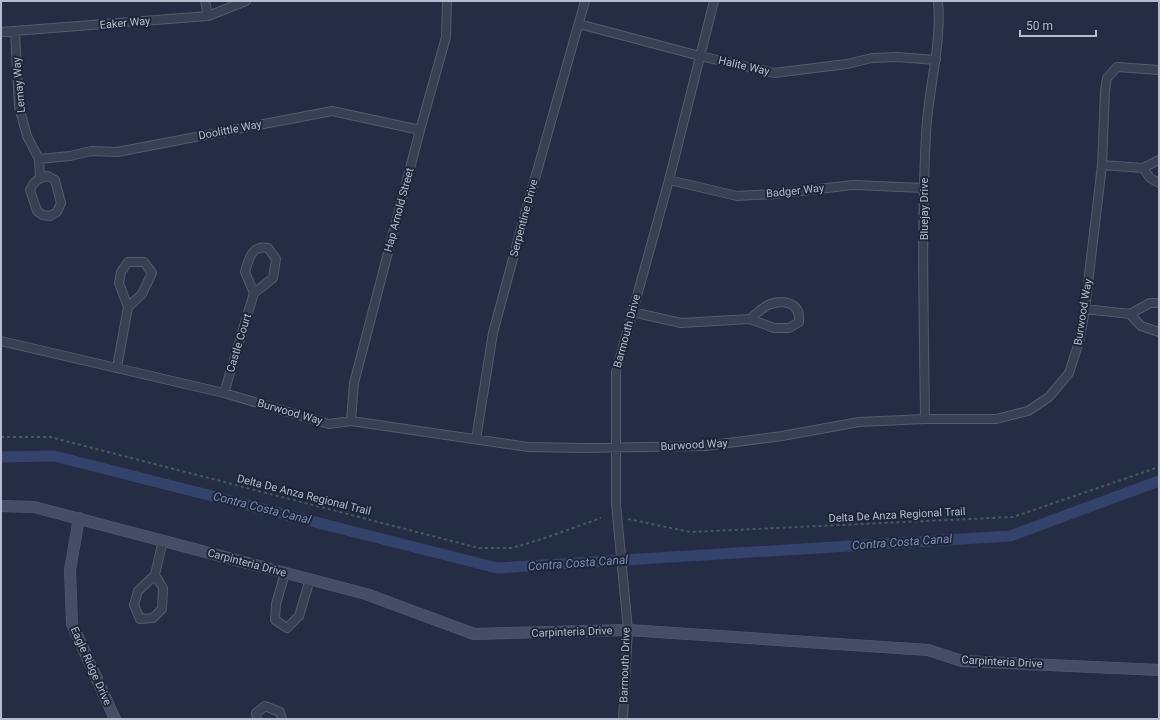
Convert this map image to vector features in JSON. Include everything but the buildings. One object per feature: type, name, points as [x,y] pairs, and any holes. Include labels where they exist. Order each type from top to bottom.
[{"type":"street","points":[[205,1],[208,16]]},
{"type":"street","name":"Eaker Way","points":[[1,32],[208,16],[246,1]]},
{"type":"street","name":"Hap Arnold Street","points":[[351,420],[354,383],[420,130],[446,37],[447,1]]},
{"type":"street","name":"Serpentine Drive","points":[[476,439],[493,333],[585,1]]},
{"type":"street","name":"Barmouth Drive","points":[[623,719],[628,630],[622,582],[620,533],[616,504],[616,372],[669,180],[714,1]]},
{"type":"street","name":"Bluejay Drive","points":[[925,419],[924,188],[926,131],[940,23],[938,1]]},
{"type":"street","name":"Halite Way","points":[[579,24],[774,74],[847,64],[872,58],[896,57],[936,60]]},
{"type":"street","name":"Lemay Way","points":[[15,32],[19,106],[27,136],[39,159]]},
{"type":"street","name":"Burwood Way","points":[[1,341],[224,393],[329,424],[351,420],[528,447],[705,446],[782,436],[859,422],[925,419],[996,419],[1028,411],[1044,401],[1069,373],[1080,342],[1085,309],[1102,165],[1105,91],[1107,78],[1117,67],[1159,70]]},
{"type":"street","name":"Doolittle Way","points":[[39,159],[70,156],[91,150],[117,152],[332,110],[420,130]]},
{"type":"street","points":[[39,159],[40,178]]},
{"type":"street","points":[[1102,165],[1143,168],[1159,160]]},
{"type":"street","points":[[1143,168],[1150,178],[1159,183]]},
{"type":"street","points":[[48,176],[55,180],[61,203],[57,212],[50,216],[43,215],[37,211],[30,190],[34,182],[40,178],[48,176]]},
{"type":"street","name":"Badger Way","points":[[669,180],[737,196],[774,194],[853,185],[924,188]]},
{"type":"street","points":[[260,247],[268,248],[276,259],[273,278],[254,293],[245,272],[253,251],[260,247]]},
{"type":"street","points":[[117,367],[128,308],[118,283],[121,272],[128,262],[144,262],[152,273],[142,294],[128,308]]},
{"type":"street","name":"Castle Court","points":[[224,393],[254,293]]},
{"type":"street","points":[[632,312],[681,323],[750,319],[774,328],[789,328],[798,322],[799,315],[797,309],[790,303],[784,302],[767,306],[750,319]]},
{"type":"street","points":[[1085,309],[1130,314],[1150,303],[1159,303]]},
{"type":"street","points":[[1130,314],[1141,326],[1159,332]]},
{"type":"street","name":"Carpinteria Drive","points":[[1,506],[34,507],[366,594],[474,634],[628,630],[928,650],[962,661],[1159,670]]},
{"type":"street","name":"Eagle Ridge Drive","points":[[79,518],[70,570],[72,624],[115,719]]},
{"type":"street","points":[[155,575],[163,588],[162,609],[153,618],[140,619],[134,605],[138,591],[155,575],[163,540]]},
{"type":"street","points":[[284,572],[276,604],[275,620],[287,628],[299,616],[310,579]]},
{"type":"street","points":[[257,719],[256,713],[265,706],[280,712],[282,719]]},
{"type":"path","name":"Delta De Anza Regional Trail","points":[[1,437],[50,437],[479,548],[512,548],[546,538],[601,518]]},
{"type":"path","name":"Delta De Anza Regional Trail","points":[[628,519],[690,532],[1013,517],[1159,467]]},
{"type":"waterway","name":"Contra Costa Canal","points":[[1,457],[54,456],[497,568],[1010,536],[1159,481]]}]
